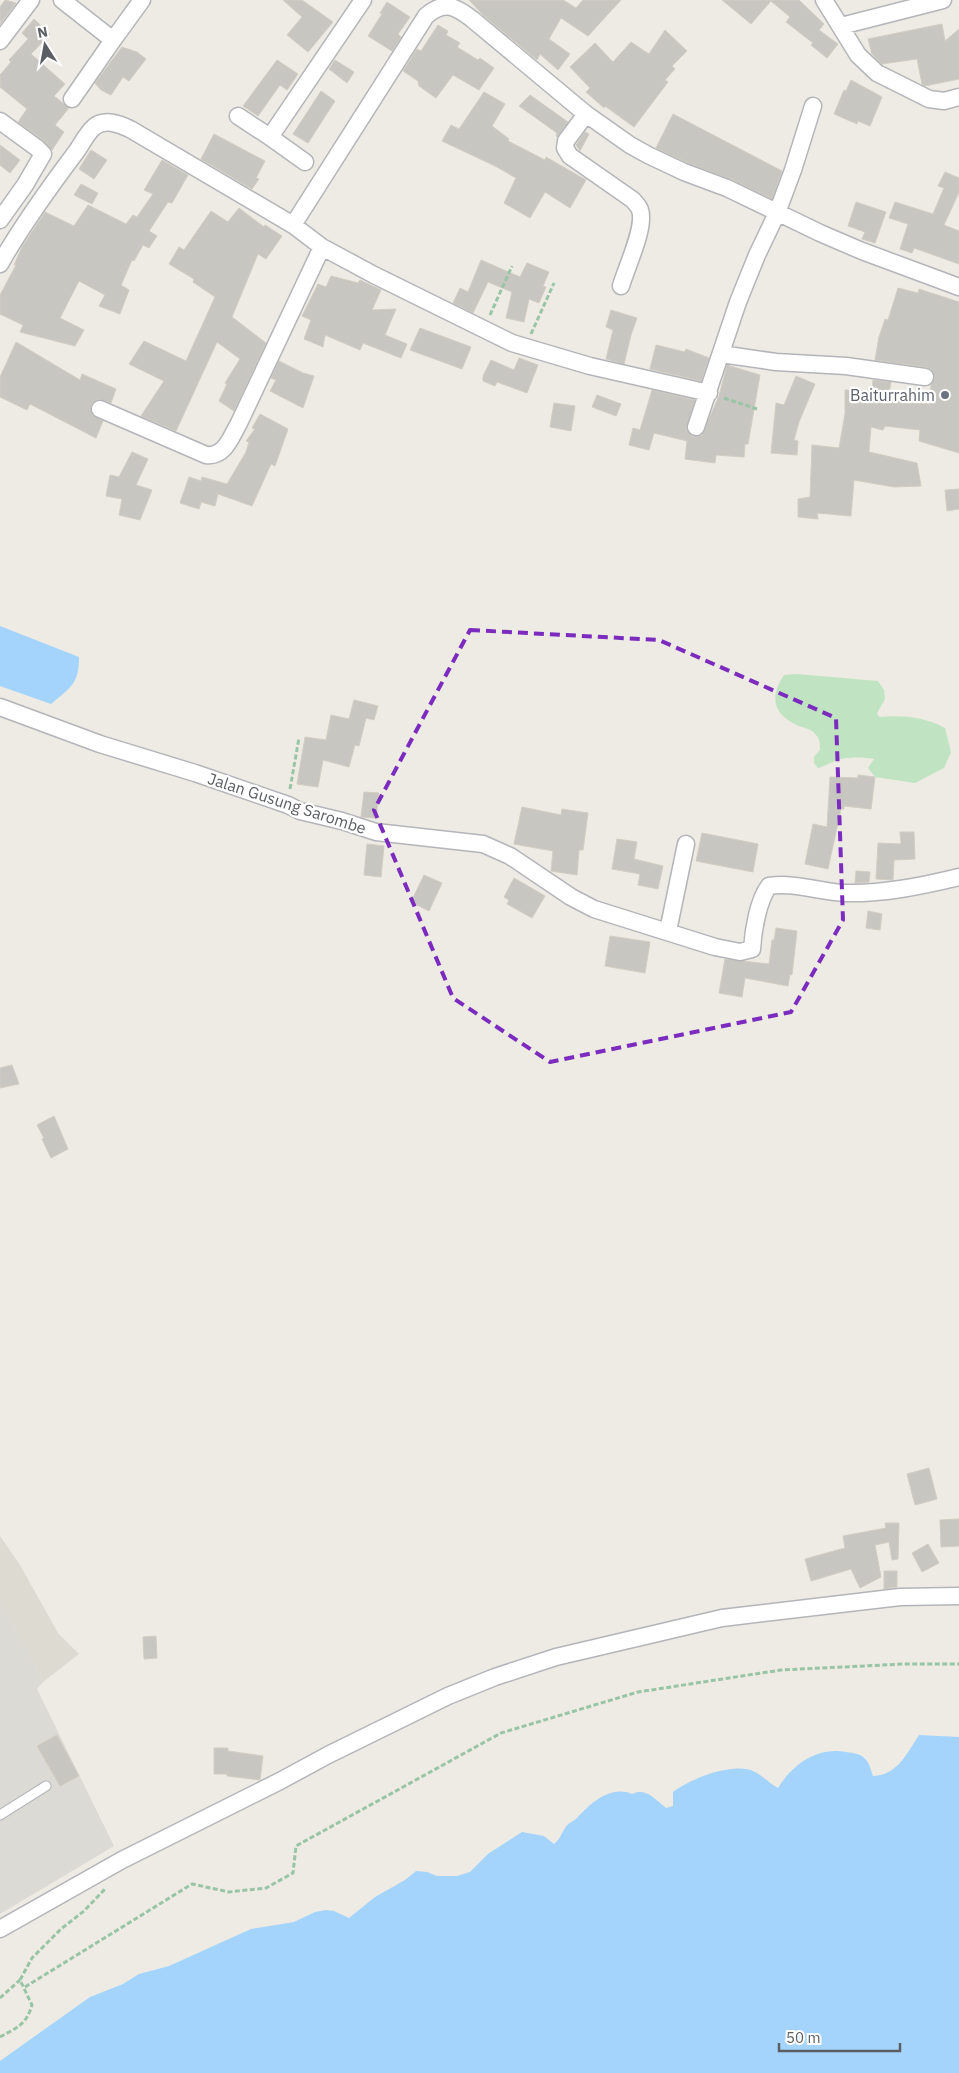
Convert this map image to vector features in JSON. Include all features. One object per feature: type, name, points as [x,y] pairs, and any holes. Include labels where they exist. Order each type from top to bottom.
[{"type":"street","points":[[0,42],[31,0]]},
{"type":"street","points":[[62,0],[114,40]]},
{"type":"street","points":[[72,99],[142,0]]},
{"type":"street","points":[[824,0],[858,55],[877,72],[929,99],[944,102],[959,97]]},
{"type":"street","points":[[841,26],[943,0]]},
{"type":"street","points":[[270,137],[356,2]]},
{"type":"street","points":[[293,225],[426,16],[441,6],[454,8],[472,19],[586,114],[630,145],[656,160],[727,188],[777,213],[862,251],[959,288]]},
{"type":"street","points":[[696,427],[747,278],[777,213],[793,170],[813,106]]},
{"type":"street","points":[[586,114],[566,141],[565,148],[570,156],[633,200],[640,209],[641,218],[638,234],[620,286]]},
{"type":"street","points":[[238,116],[304,162]]},
{"type":"street","points":[[0,122],[37,148],[42,154],[25,185],[0,220]]},
{"type":"street","points":[[0,264],[20,231],[93,128],[103,123],[120,125],[151,141],[293,225],[322,247],[483,330],[525,348],[590,366],[709,393]]},
{"type":"street","points":[[100,409],[206,455],[217,454],[222,451],[238,423],[322,247]]},
{"type":"street","points":[[721,354],[776,362],[846,366],[925,377]]},
{"type":"street","name":"Jalan Gusung Sarombe","points":[[0,707],[100,744],[288,804],[300,811],[342,821],[376,832],[483,844],[510,856],[571,897],[594,910],[668,931],[714,947],[740,952],[752,949],[757,919],[769,886],[811,887],[846,893],[878,892],[959,877]]},
{"type":"street","points":[[668,931],[686,844]]},
{"type":"street","points":[[0,1929],[122,1860],[328,1755],[448,1696],[495,1677],[556,1657],[722,1618],[900,1597],[959,1596]]},
{"type":"lane","points":[[0,1815],[46,1786]]},
{"type":"path","points":[[483,330],[512,266]]},
{"type":"path","points":[[525,348],[554,283]]},
{"type":"path","points":[[709,393],[757,409]]},
{"type":"path","points":[[288,804],[299,738]]},
{"type":"path","points":[[25,1987],[192,1884],[228,1892],[266,1888],[293,1874],[296,1846],[502,1733],[638,1692],[781,1670],[904,1664],[959,1664]]},
{"type":"path","points":[[0,1998],[20,1980],[32,1958],[84,1911],[110,1884]]},
{"type":"path","points":[[0,2037],[25,2023],[29,2015],[32,2005],[20,1980]]},
{"type":"highlighted area","points":[[470,630],[659,640],[836,718],[843,920],[791,1012],[550,1062],[453,998],[374,810]]},
{"type":"shaded area","points":[[0,1536],[20,1565],[58,1633],[79,1654],[43,1682],[0,1598]]},
{"type":"shaded area","points":[[0,1598],[43,1682],[37,1689],[114,1846],[0,1914]]},
{"type":"green space","points":[[797,674],[878,681],[884,690],[885,699],[877,713],[879,717],[913,718],[929,721],[945,728],[951,752],[944,768],[915,783],[875,777],[868,768],[874,759],[870,758],[841,759],[818,768],[814,763],[814,757],[820,750],[820,742],[817,737],[810,730],[790,722],[776,705],[776,691],[784,675]]},
{"type":"water","points":[[0,626],[79,657],[79,666],[75,679],[64,693],[51,704],[0,686]]},
{"type":"water","points":[[919,1735],[959,1737],[959,2073],[0,2073],[0,2061],[90,1997],[123,1984],[139,1974],[169,1966],[251,1929],[294,1922],[315,1912],[326,1910],[334,1911],[349,1918],[375,1897],[405,1880],[416,1871],[427,1872],[437,1876],[457,1876],[470,1872],[488,1854],[522,1832],[544,1836],[554,1844],[568,1825],[595,1801],[609,1794],[616,1792],[632,1794],[642,1792],[654,1798],[666,1808],[673,1806],[673,1792],[681,1787],[712,1773],[736,1769],[746,1769],[755,1772],[778,1788],[798,1765],[807,1759],[825,1752],[835,1751],[860,1755],[868,1763],[873,1776],[882,1775],[901,1762]]},
{"type":"building","points":[[5,0],[16,3],[0,24],[0,7]]},
{"type":"building","points":[[283,0],[302,0],[333,22],[308,52],[287,35],[302,17]]},
{"type":"building","points":[[469,0],[563,0],[576,8],[583,0],[621,0],[588,36],[561,18],[549,39],[570,54],[558,70],[540,54],[537,60],[483,15]]},
{"type":"building","points":[[722,0],[799,0],[824,24],[819,30],[838,44],[827,58],[811,45],[813,43],[786,22],[790,17],[771,1],[751,24]]},
{"type":"building","points":[[387,2],[410,17],[398,34],[401,37],[392,51],[368,36]]},
{"type":"building","points":[[34,19],[50,34],[31,54],[65,84],[54,96],[69,108],[55,125],[64,132],[52,150],[43,140],[18,122],[27,109],[0,87],[0,75],[11,62],[9,60],[28,39],[22,33]]},
{"type":"building","points":[[942,24],[945,41],[959,29],[959,79],[925,86],[922,84],[917,59],[882,64],[872,54],[868,39]]},
{"type":"building","points":[[438,25],[448,31],[446,35],[460,43],[457,47],[478,60],[480,58],[494,68],[479,90],[453,75],[436,98],[419,86],[418,81],[403,71],[417,49],[421,51]]},
{"type":"building","points":[[665,30],[687,51],[672,66],[675,69],[665,80],[668,82],[634,127],[605,106],[604,108],[586,92],[590,88],[570,67],[595,43],[613,62],[631,42],[649,54]]},
{"type":"building","points":[[122,47],[137,52],[146,59],[129,81],[123,77],[111,95],[101,90],[95,83]]},
{"type":"building","points":[[277,60],[298,74],[287,90],[280,85],[258,116],[243,106]]},
{"type":"building","points":[[335,60],[354,72],[347,83],[329,69]]},
{"type":"building","points":[[851,80],[882,97],[870,126],[858,121],[857,124],[834,114],[844,90],[846,91]]},
{"type":"building","points":[[321,91],[335,101],[308,143],[293,134]]},
{"type":"building","points":[[484,92],[505,104],[492,126],[509,139],[508,141],[545,160],[546,157],[586,180],[570,208],[545,192],[530,218],[504,203],[516,178],[442,141],[451,125],[459,129]]},
{"type":"building","points":[[530,95],[568,122],[557,137],[557,133],[519,106]]},
{"type":"building","points":[[673,114],[782,171],[772,199],[731,179],[688,163],[656,148]]},
{"type":"building","points":[[585,132],[589,134],[580,151],[576,145]]},
{"type":"building","points":[[214,134],[265,161],[256,178],[259,179],[252,189],[201,159]]},
{"type":"building","points":[[0,145],[20,160],[10,173],[0,165]]},
{"type":"building","points":[[91,150],[107,160],[94,179],[79,169]]},
{"type":"building","points":[[162,160],[188,175],[172,203],[168,202],[149,231],[157,236],[149,248],[143,245],[134,261],[132,260],[121,285],[129,290],[120,314],[99,306],[105,295],[79,281],[60,318],[84,330],[75,346],[20,332],[23,325],[0,314],[0,295],[16,265],[14,265],[22,247],[45,212],[74,226],[88,205],[126,224],[133,215],[137,217],[153,194],[144,190]]},
{"type":"building","points":[[945,172],[959,178],[959,192],[944,225],[959,231],[959,264],[914,248],[912,253],[900,249],[908,224],[889,218],[895,202],[933,214],[944,188],[938,186]]},
{"type":"building","points":[[81,184],[98,193],[92,204],[74,195]]},
{"type":"building","points":[[856,202],[886,212],[875,243],[862,239],[865,232],[848,226]]},
{"type":"building","points":[[239,208],[264,227],[265,225],[282,236],[266,259],[258,254],[232,317],[266,343],[234,411],[219,401],[227,384],[225,383],[240,359],[217,342],[176,431],[141,416],[164,381],[129,364],[144,341],[186,361],[215,297],[193,282],[194,279],[169,264],[179,247],[184,250],[211,211],[228,222]]},
{"type":"building","points":[[481,260],[520,277],[527,263],[549,272],[543,286],[546,287],[539,303],[529,299],[524,322],[506,318],[512,292],[488,282],[473,313],[453,303],[460,288],[468,292]]},
{"type":"building","points":[[331,276],[358,283],[360,280],[381,290],[372,310],[396,309],[385,335],[407,344],[401,358],[363,343],[360,350],[325,335],[323,347],[304,339],[311,320],[302,316],[318,284],[326,287]]},
{"type":"building","points":[[898,288],[918,293],[919,289],[959,302],[959,453],[919,441],[920,430],[885,426],[883,430],[871,427],[869,452],[917,463],[921,486],[894,487],[854,480],[851,516],[817,513],[818,519],[798,517],[798,499],[810,497],[812,445],[839,448],[845,414],[845,390],[872,391],[873,380],[891,382],[888,399],[930,404],[931,384],[935,378],[931,369],[875,360],[879,337],[885,319],[888,320]]},
{"type":"building","points":[[611,310],[637,318],[624,364],[606,359],[613,330],[606,327]]},
{"type":"building","points":[[420,328],[471,347],[462,369],[410,350]]},
{"type":"building","points":[[16,342],[80,380],[82,374],[116,389],[111,403],[98,399],[91,405],[92,415],[103,421],[96,438],[30,404],[27,410],[0,397],[0,377]]},
{"type":"building","points":[[656,345],[685,352],[686,349],[709,358],[701,381],[650,369]]},
{"type":"building","points":[[519,358],[538,365],[527,393],[497,382],[495,386],[483,381],[483,376],[491,360],[514,370]]},
{"type":"building","points":[[279,361],[303,373],[314,376],[303,408],[270,391],[276,380],[271,378]]},
{"type":"building","points":[[727,365],[760,375],[748,444],[745,444],[744,457],[716,455],[715,463],[685,459],[687,441],[654,433],[649,450],[629,445],[633,428],[640,430],[652,390],[695,400],[686,429],[693,437],[702,435],[719,396]]},
{"type":"building","points":[[796,376],[815,384],[799,422],[794,440],[798,441],[797,455],[771,453],[776,403],[784,405]]},
{"type":"building","points":[[597,395],[621,404],[616,416],[592,407]]},
{"type":"building","points":[[554,403],[575,406],[571,431],[550,427]]},
{"type":"building","points":[[260,414],[288,429],[275,466],[271,464],[252,506],[218,494],[215,506],[201,502],[199,509],[180,503],[189,477],[201,481],[202,477],[227,484],[246,452],[249,442],[246,441],[255,429],[252,428]]},
{"type":"building","points":[[132,452],[148,459],[136,485],[152,490],[140,520],[119,515],[122,499],[106,496],[110,475],[119,477]]},
{"type":"building","points":[[959,489],[959,509],[947,511],[945,490]]},
{"type":"building","points":[[354,700],[378,706],[374,720],[366,718],[359,746],[355,745],[349,767],[323,760],[318,787],[297,784],[305,737],[326,740],[331,715],[349,719]]},
{"type":"building","points":[[858,775],[875,777],[871,809],[844,806],[844,809],[841,809],[828,869],[805,864],[813,824],[827,827],[830,777],[858,778]]},
{"type":"building","points":[[364,792],[379,793],[376,818],[361,817]]},
{"type":"building","points":[[522,807],[561,815],[562,809],[588,813],[583,850],[579,850],[577,875],[551,871],[553,851],[514,844]]},
{"type":"building","points":[[900,832],[914,832],[915,859],[894,860],[893,880],[876,879],[878,843],[901,844]]},
{"type":"building","points":[[702,833],[758,844],[753,872],[696,861]]},
{"type":"building","points":[[617,839],[637,842],[634,859],[663,866],[658,889],[638,885],[640,874],[612,869]]},
{"type":"building","points":[[367,844],[384,846],[381,877],[364,875]]},
{"type":"building","points":[[856,871],[870,872],[869,882],[855,883]]},
{"type":"building","points":[[424,875],[442,883],[429,911],[411,902]]},
{"type":"building","points":[[514,878],[545,896],[532,918],[507,904],[509,900],[504,897]]},
{"type":"building","points":[[868,911],[882,914],[880,930],[866,928]]},
{"type":"building","points":[[776,928],[797,931],[792,975],[790,974],[788,986],[745,978],[742,997],[719,993],[725,959],[769,964],[772,940],[774,940]]},
{"type":"building","points":[[610,936],[650,942],[645,973],[605,966]]},
{"type":"building","points":[[12,1065],[19,1084],[0,1088],[0,1068]]},
{"type":"building","points":[[54,1116],[68,1149],[51,1158],[37,1125]]},
{"type":"building","points":[[929,1468],[937,1499],[915,1505],[907,1474]]},
{"type":"building","points":[[959,1519],[959,1546],[941,1547],[940,1520]]},
{"type":"building","points":[[885,1523],[899,1523],[898,1559],[892,1560],[889,1542],[875,1545],[881,1577],[860,1588],[851,1569],[811,1581],[805,1559],[845,1548],[843,1536],[886,1528]]},
{"type":"building","points":[[928,1544],[939,1563],[922,1572],[912,1553]]},
{"type":"building","points":[[884,1571],[897,1571],[897,1587],[884,1589]]},
{"type":"building","points":[[156,1636],[157,1658],[144,1659],[143,1637]]},
{"type":"building","points":[[57,1735],[79,1776],[60,1786],[37,1746]]},
{"type":"building","points":[[214,1748],[228,1748],[228,1751],[263,1756],[260,1780],[227,1776],[227,1774],[214,1774]]},
{"type":"place","name":"Baiturrahim","points":[[945,395]]}]
